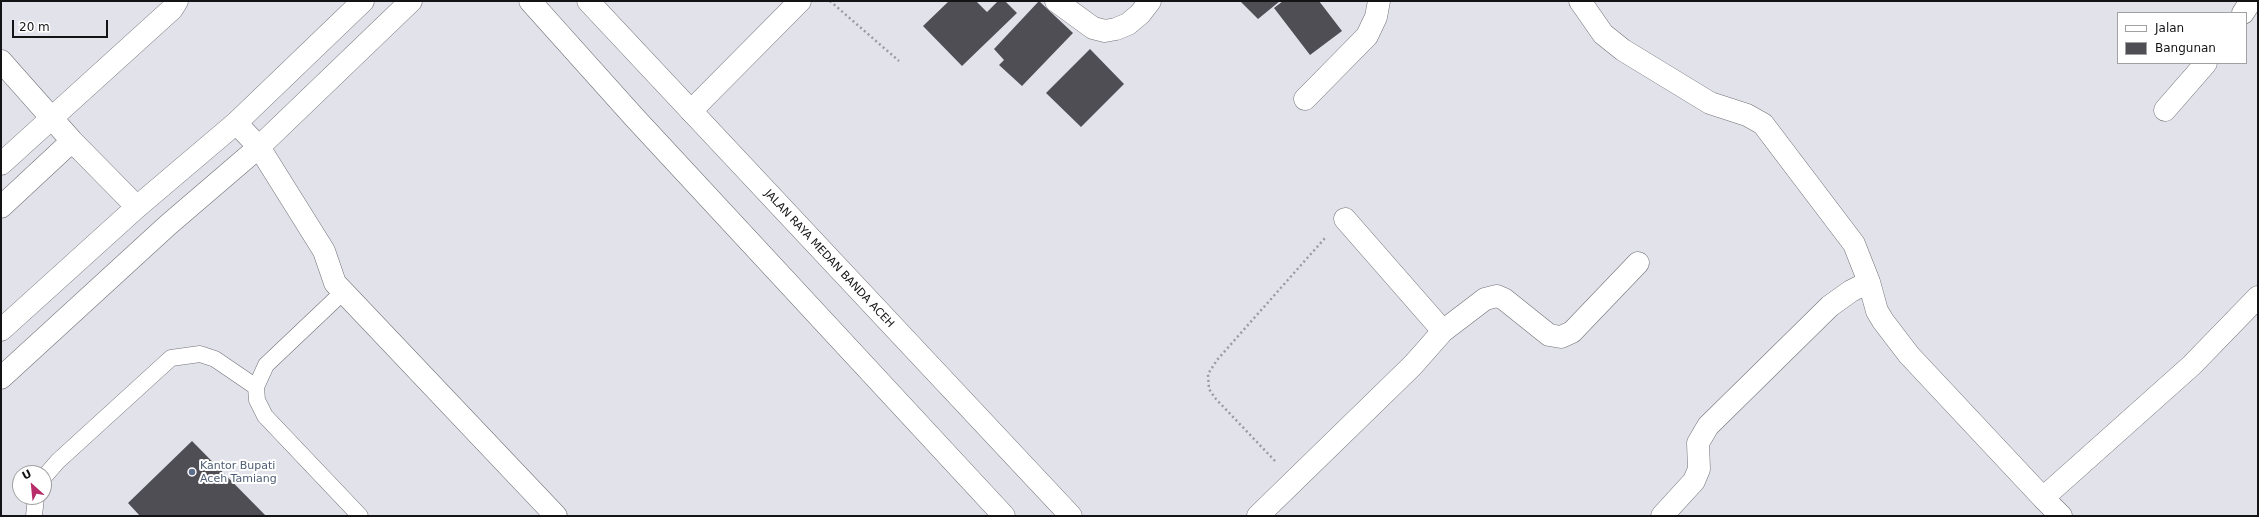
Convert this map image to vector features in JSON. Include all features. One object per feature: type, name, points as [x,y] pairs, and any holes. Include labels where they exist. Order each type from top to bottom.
[{"type":"main road","points":[[1,164],[172,8],[177,1]]},
{"type":"main road","points":[[1,330],[137,208],[236,123],[363,1]]},
{"type":"main road","points":[[1,378],[168,225],[259,147],[411,1]]},
{"type":"main road","points":[[530,1],[634,117],[1004,516]]},
{"type":"main road","name":"JALAN RAYA MEDAN BANDA ACEH","points":[[588,1],[1071,516]]},
{"type":"main road","points":[[691,111],[800,1]]},
{"type":"main road","points":[[1056,1],[1092,28],[1105,31],[1116,29],[1128,24],[1140,14],[1150,1]]},
{"type":"main road","points":[[1305,99],[1367,36],[1376,17],[1379,1]]},
{"type":"main road","points":[[1580,1],[1603,34],[1622,50],[1710,103],[1747,115],[1763,124],[1847,233],[1869,282],[1877,311],[1909,355],[2061,516]]},
{"type":"main road","points":[[2244,12],[2251,1]]},
{"type":"main road","points":[[1,62],[72,141],[137,208]]},
{"type":"main road","points":[[2165,110],[2205,64]]},
{"type":"main road","points":[[236,123],[259,147],[324,252],[331,277],[343,292],[556,516]]},
{"type":"main road","points":[[1,206],[72,141]]},
{"type":"main road","points":[[1345,219],[1443,331]]},
{"type":"main road","points":[[1258,516],[1293,480],[1413,365],[1443,331],[1485,299],[1497,296],[1511,303],[1549,335],[1561,337],[1567,335],[1638,264]]},
{"type":"main road","points":[[1662,516],[1694,481],[1699,470],[1698,443],[1708,426],[1840,297],[1869,282]]},
{"type":"main road","points":[[2043,498],[2192,365],[2258,298]]},
{"type":"lane","points":[[343,292],[266,364],[256,388],[258,400],[265,416],[360,516]]},
{"type":"lane","points":[[52,468],[171,358],[190,354],[200,354],[215,359],[256,388]]},
{"type":"lane","points":[[34,516],[35,505]]},
{"type":"path","points":[[830,1],[899,61]]},
{"type":"path","points":[[1293,480],[1215,398],[1209,389],[1208,374],[1217,360],[1332,230],[1345,219]]},
{"type":"building","points":[[949,1],[976,1],[987,12],[998,1],[1005,1],[1017,13],[962,66],[923,26]]},
{"type":"building","points":[[1039,1],[1073,33],[1022,86],[999,65],[1004,60],[994,49]]},
{"type":"building","points":[[1240,1],[1280,1],[1258,19]]},
{"type":"building","points":[[1283,1],[1319,1],[1342,31],[1310,55],[1274,8]]},
{"type":"building","points":[[1090,49],[1124,84],[1081,127],[1046,93]]},
{"type":"building","name":"Kantor Bupati Aceh Tamiang","points":[[192,441],[266,516],[140,516],[128,503]]},
{"type":"place","name":"Kantor Bupati Aceh Tamiang","points":[[192,472]]}]
